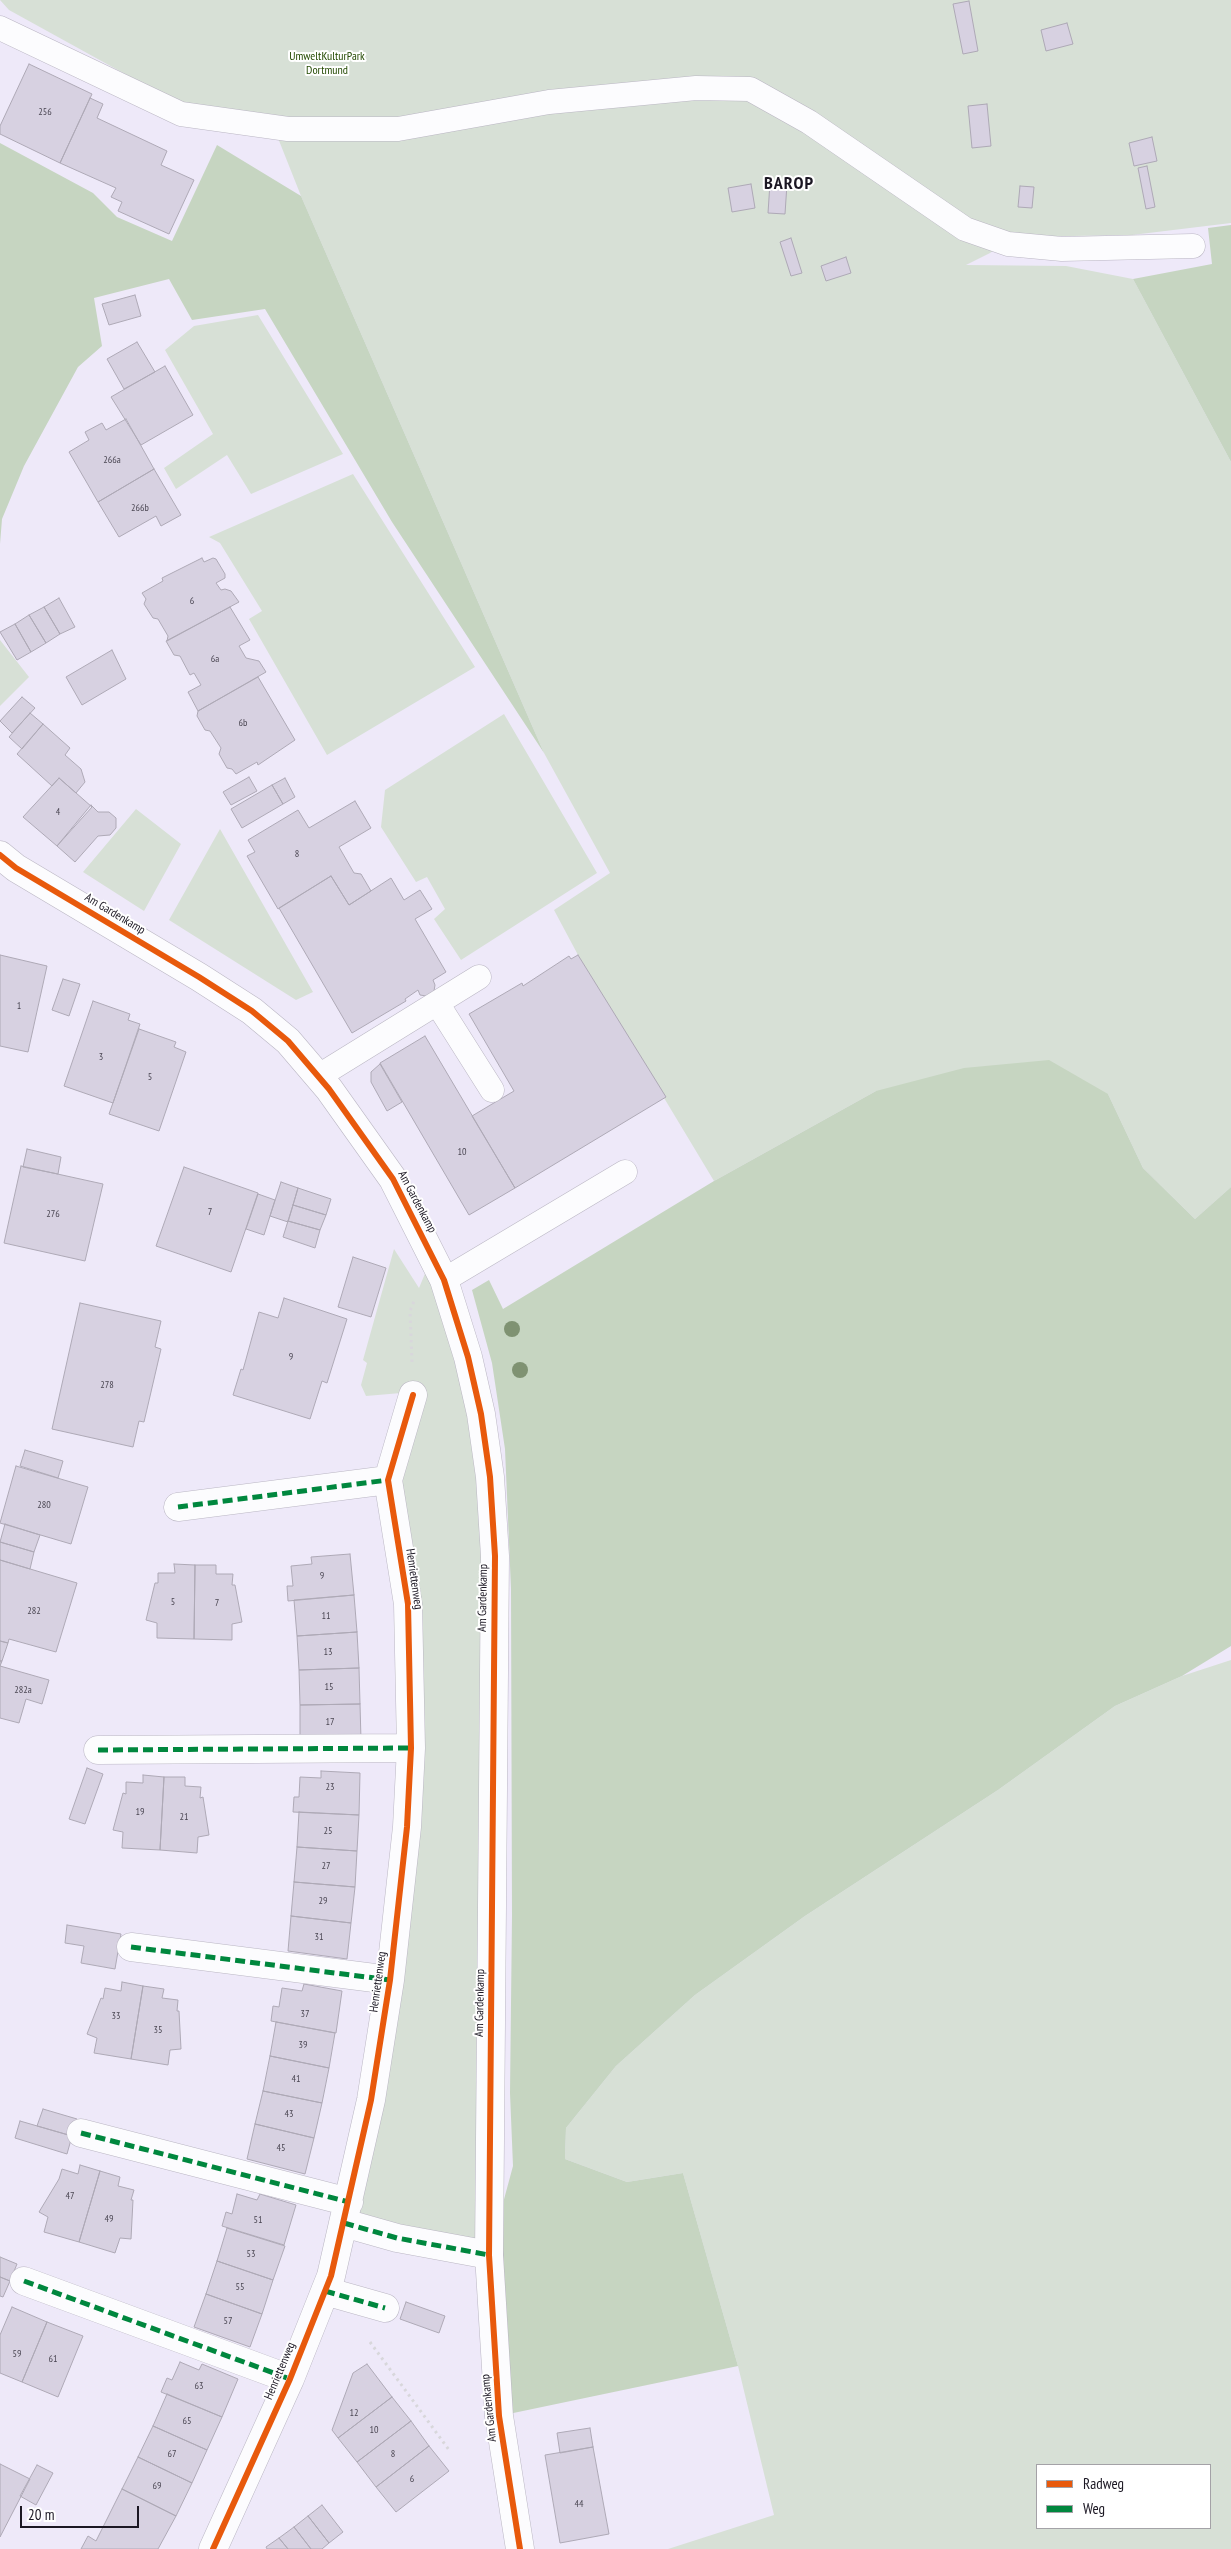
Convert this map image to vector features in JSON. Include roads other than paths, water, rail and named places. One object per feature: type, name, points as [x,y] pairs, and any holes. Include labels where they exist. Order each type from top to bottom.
[{"type":"street","name":"Am Gardenkamp","points":[[0,855],[16,868],[199,977],[252,1012],[288,1041],[319,1076],[393,1179],[438,1268],[468,1357],[481,1414],[490,1477],[495,1556],[489,2255],[499,2416],[520,2549]]},
{"type":"street","name":"Henriettenweg","points":[[213,2549],[290,2379],[325,2290],[346,2212],[371,2100],[390,1980],[407,1827],[411,1748],[408,1604],[388,1480],[413,1395]]},
{"type":"street","points":[[178,1508],[388,1480]]},
{"type":"street","points":[[98,1750],[411,1748]]},
{"type":"street","name":"Henriettenweg","points":[[131,1947],[390,1980]]},
{"type":"street","points":[[81,2133],[346,2212],[397,2238],[489,2255]]},
{"type":"street","name":"Henriettenweg","points":[[24,2281],[290,2379]]},
{"type":"street","points":[[325,2290],[374,2304]]},
{"type":"lane","points":[[0,28],[181,114],[288,129],[398,129],[550,102],[696,88],[750,89],[809,122],[965,229],[1008,244],[1062,249],[1193,246]]},
{"type":"lane","points":[[319,1076],[479,977]]},
{"type":"lane","points":[[437,1003],[492,1090]]},
{"type":"lane","points":[[438,1268],[625,1172]]},
{"type":"district","name":"BAROP","points":[[789,184]]},
{"type":"park label","name":"UmweltKulturPark Dortmund","points":[[327,64]]}]
